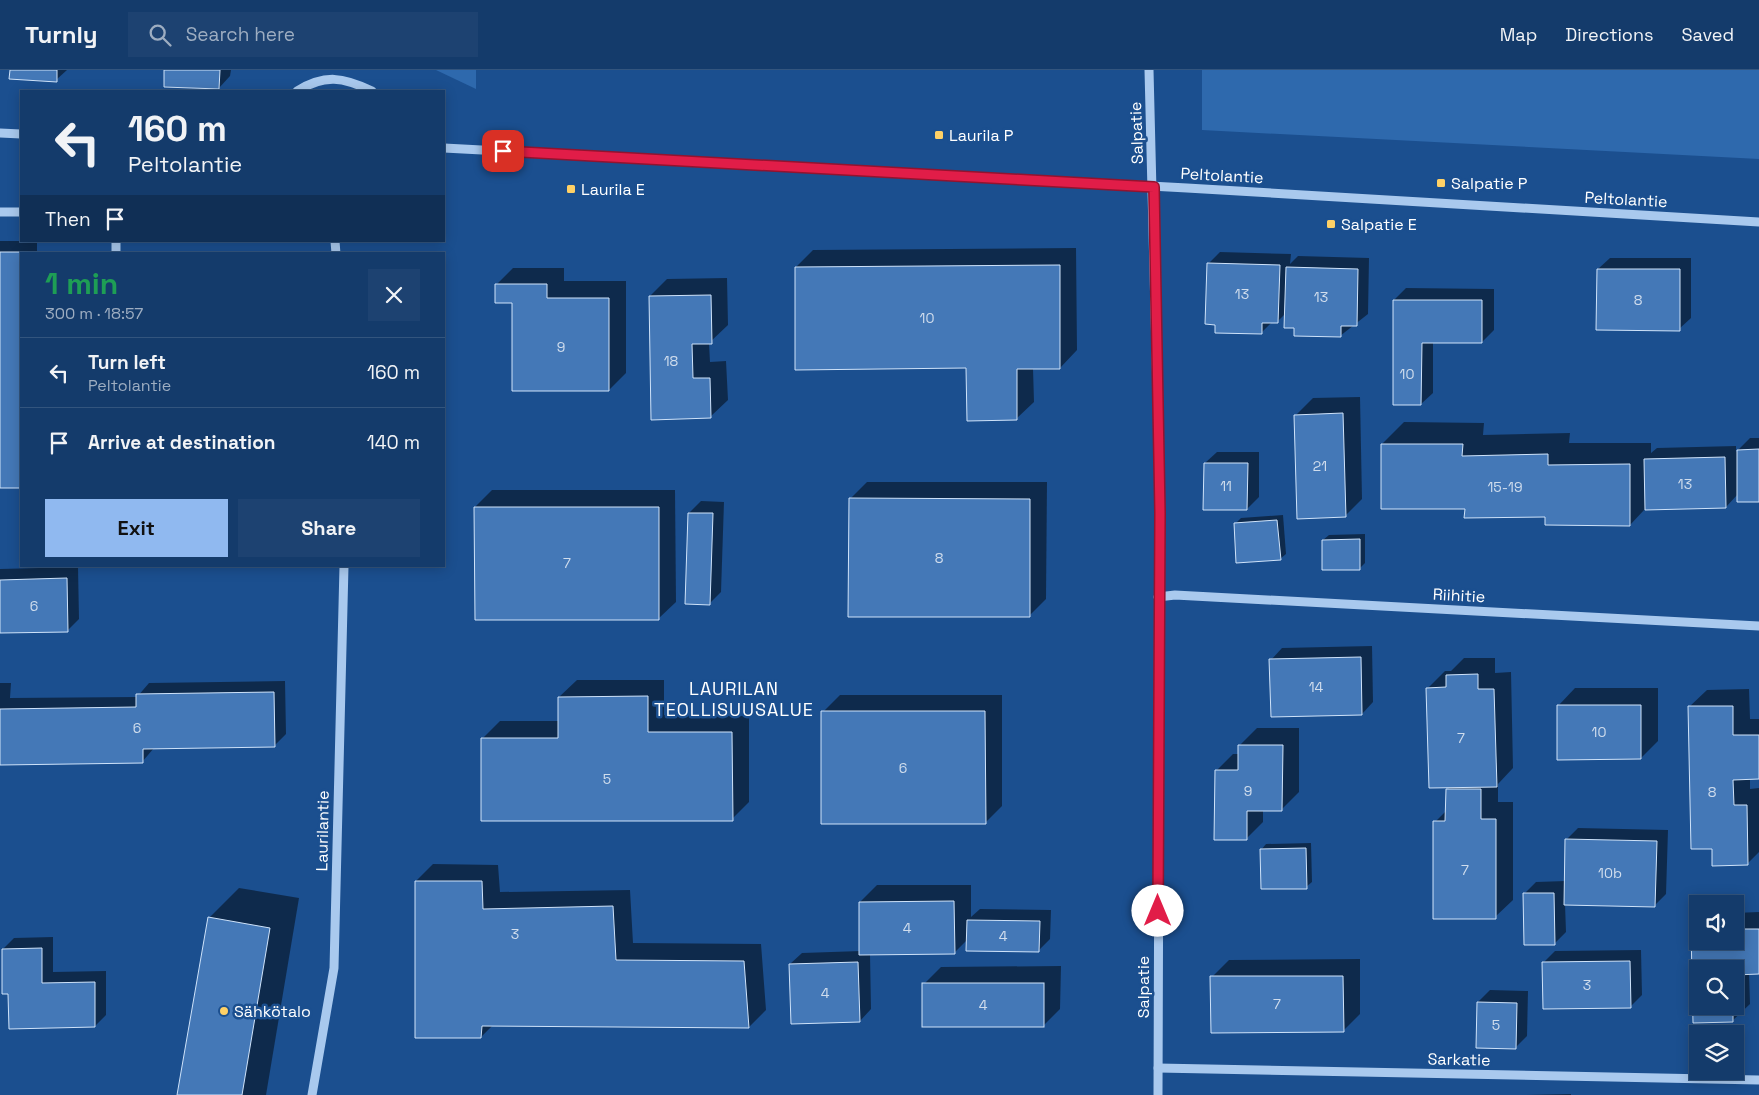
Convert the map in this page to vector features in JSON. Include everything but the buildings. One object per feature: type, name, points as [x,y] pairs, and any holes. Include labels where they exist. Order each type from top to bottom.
[{"type":"street","name":"Salpatie","points":[[1150,70],[1150,149],[1154,187],[1160,513],[1158,597],[1158,1095]]},
{"type":"street","points":[[298,90],[312,82],[335,74],[370,90]]},
{"type":"street","points":[[0,133],[20,134]]},
{"type":"street","name":"Peltolantie","points":[[445,148],[1759,222]]},
{"type":"street","points":[[0,212],[20,212]]},
{"type":"street","name":"Laurilantie","points":[[312,1095],[334,968],[344,567]]},
{"type":"street","name":"Riihitie","points":[[1158,597],[1175,595],[1759,626]]},
{"type":"street","name":"Sarkatie","points":[[1158,1068],[1759,1080]]},
{"type":"shaded area","points":[[436,70],[476,70],[476,89]]},
{"type":"shaded area","points":[[1202,70],[1759,70],[1759,159],[1202,130]]},
{"type":"place","name":"Laurila P","points":[[939,135]]},
{"type":"place","name":"Salpatie P","points":[[1441,183]]},
{"type":"place","name":"Laurila E","points":[[571,189]]},
{"type":"place","name":"Salpatie E","points":[[1331,224]]},
{"type":"place","name":"Sähkötalo","points":[[224,1011]]},
{"type":"district","name":"LAURILAN TEOLLISUUSALUE","points":[[734,699]]},
{"type":"route","points":[[503,151],[1154,187],[1160,513],[1158,597],[1158,911]]}]
